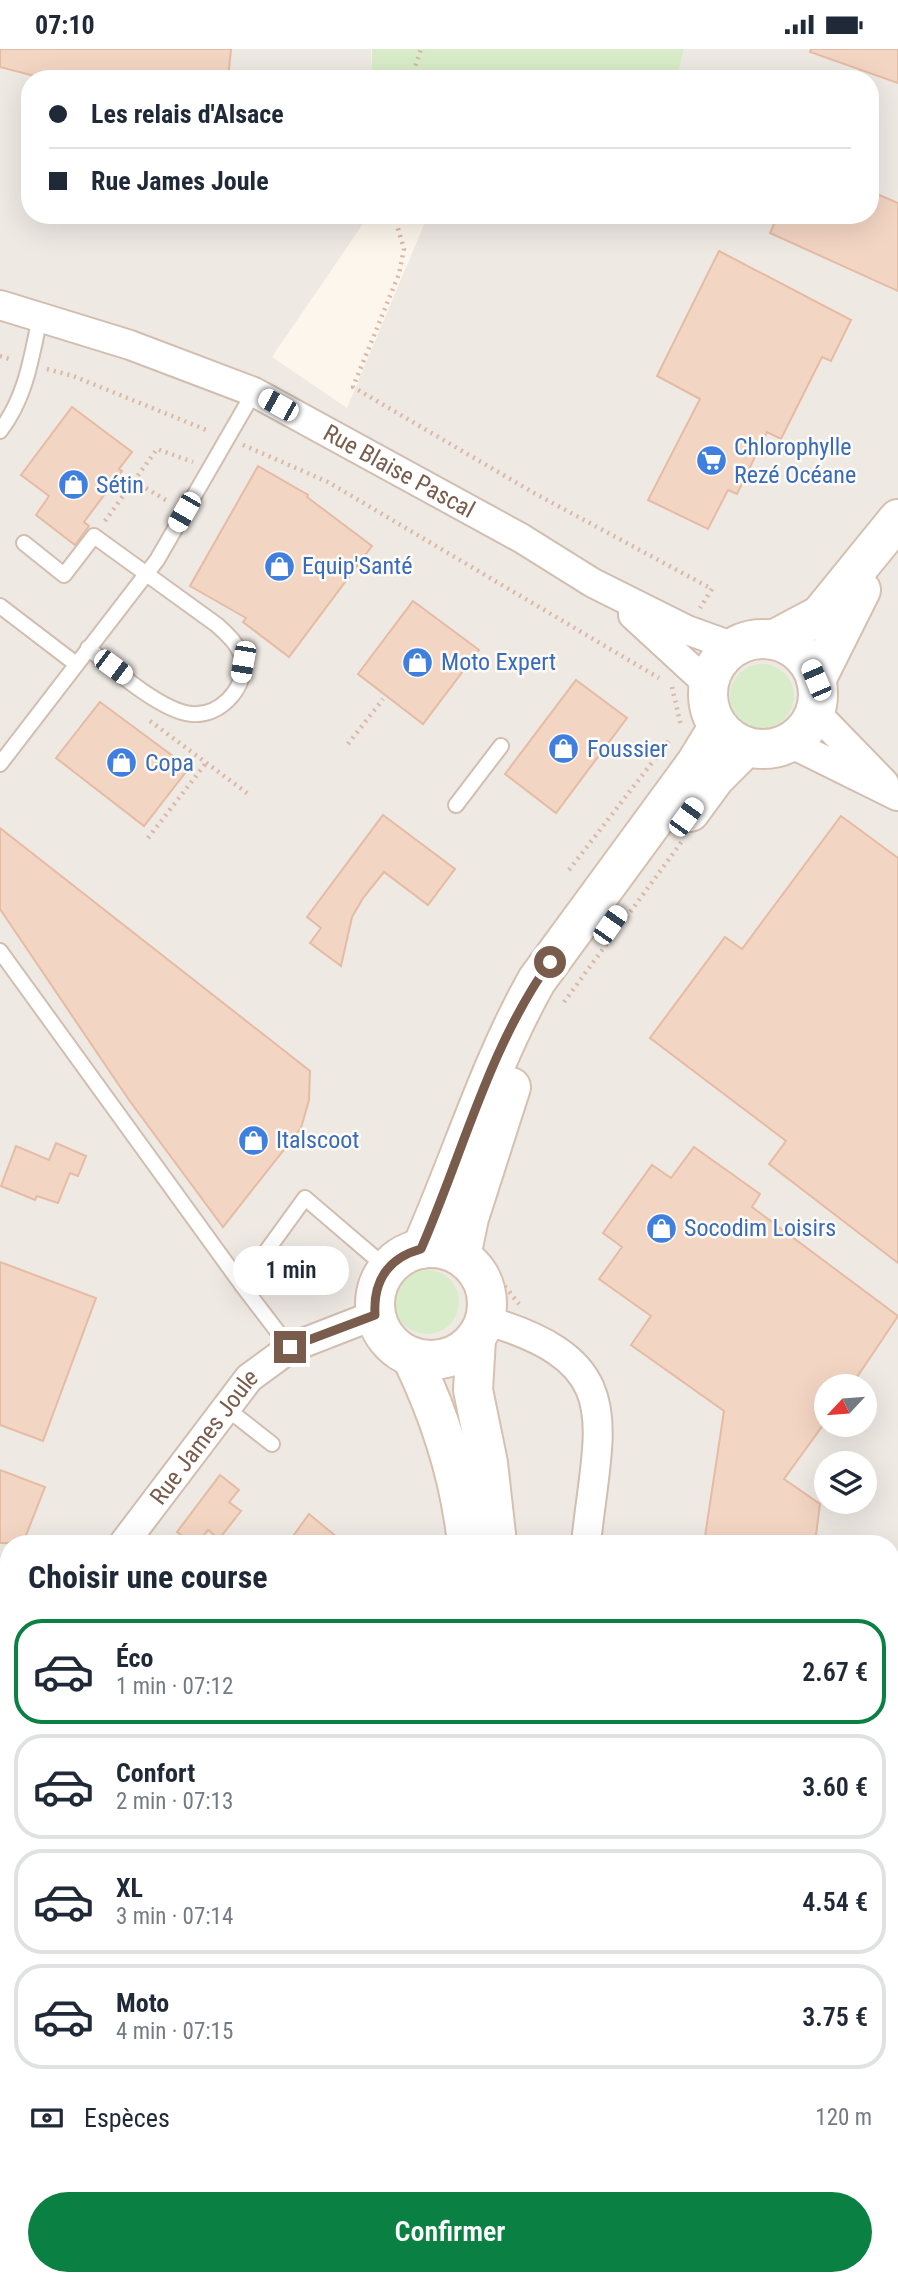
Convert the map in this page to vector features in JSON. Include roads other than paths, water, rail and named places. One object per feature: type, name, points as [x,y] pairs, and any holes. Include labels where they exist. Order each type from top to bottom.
[{"type":"main road","points":[[897,521],[816,696],[810,725],[790,743],[775,749],[732,737],[711,714],[708,684],[713,669],[734,647],[746,641],[774,640],[820,615],[897,521]]},
{"type":"main road","points":[[774,640],[800,654],[816,696]]},
{"type":"main road","points":[[421,1249],[457,1203],[515,1074],[552,1000],[701,778],[732,737]]},
{"type":"main road","points":[[457,1203],[475,1257],[476,1270],[485,1289],[492,1329],[473,1390],[475,1457],[495,1535]]},
{"type":"main road","points":[[466,1535],[457,1482],[442,1427],[412,1358],[388,1341],[375,1315],[376,1290],[387,1268],[409,1252],[421,1249],[448,1251],[475,1257]]},
{"type":"main road","points":[[412,1358],[442,1360],[461,1352],[492,1329]]},
{"type":"street","name":"Rue Blaise Pascal","points":[[0,305],[130,345],[254,392],[521,538],[593,583],[687,630],[734,647]]},
{"type":"street","name":"Rue Blaise Pascal","points":[[593,583],[659,635],[708,684]]},
{"type":"street","points":[[816,696],[897,797]]},
{"type":"street","points":[[790,743],[897,797]]},
{"type":"street","name":"Rue James Joule","points":[[130,1535],[249,1378],[290,1347],[375,1315]]},
{"type":"street","points":[[492,1329],[554,1347],[576,1364],[592,1390],[599,1421],[587,1535]]},
{"type":"lane","points":[[0,431],[15,412],[30,365],[40,317]]},
{"type":"lane","points":[[0,764],[147,573],[254,392]]},
{"type":"lane","points":[[24,543],[64,575],[94,535],[234,640],[243,662],[239,685],[223,706],[207,714],[190,715],[166,706],[88,648]]},
{"type":"lane","points":[[0,606],[76,664]]},
{"type":"lane","points":[[456,805],[501,746]]},
{"type":"lane","points":[[0,951],[290,1347]]},
{"type":"lane","points":[[242,1285],[305,1198],[387,1268]]},
{"type":"lane","points":[[226,1408],[272,1444]]},
{"type":"lane","points":[[442,1427],[475,1457],[481,1535]]},
{"type":"place","name":"Chlorophylle Rezé Océane","points":[[711,461]]},
{"type":"place","name":"Sétin","points":[[73,485]]},
{"type":"place","name":"Equip'Santé","points":[[279,566]]},
{"type":"place","name":"Moto Expert","points":[[418,662]]},
{"type":"place","name":"Foussier","points":[[564,749]]},
{"type":"place","name":"Copa","points":[[122,763]]},
{"type":"place","name":"Italscoot","points":[[253,1140]]},
{"type":"place","name":"Socodim Loisirs","points":[[661,1228]]}]
